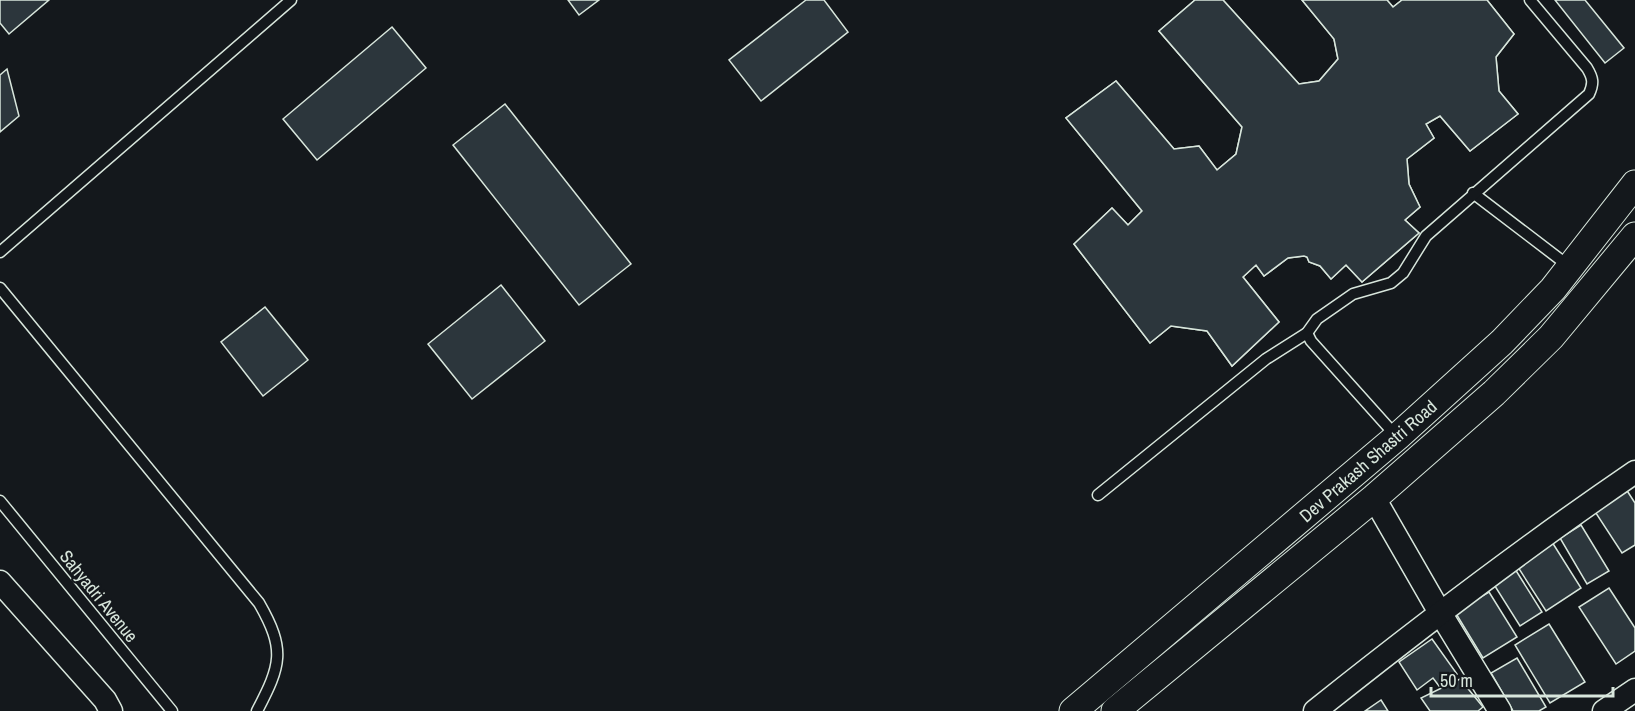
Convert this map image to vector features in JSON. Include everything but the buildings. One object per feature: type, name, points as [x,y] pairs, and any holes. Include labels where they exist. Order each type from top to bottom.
[{"type":"street","name":"Dev Prakash Shastri Road","points":[[1073,711],[1397,437],[1527,318],[1635,184]]},
{"type":"street","name":"Dev Prakash Shastri Road","points":[[1115,711],[1374,498],[1494,393],[1551,337],[1635,236]]},
{"type":"street","points":[[1315,711],[1439,611],[1575,512],[1635,472]]},
{"type":"street","points":[[1374,498],[1500,711]]},
{"type":"street","points":[[0,582],[105,700],[111,711]]},
{"type":"street","points":[[1604,711],[1635,690]]},
{"type":"lane","points":[[0,252],[291,0]]},
{"type":"lane","points":[[1098,495],[1266,359],[1307,333],[1317,319],[1353,294],[1391,283],[1403,273],[1426,236],[1588,94],[1593,84],[1593,77],[1530,0]]},
{"type":"lane","points":[[1473,193],[1570,267]]},
{"type":"lane","points":[[0,288],[259,603],[273,627],[279,651],[274,678],[257,711]]},
{"type":"lane","points":[[1307,333],[1311,341],[1397,437]]},
{"type":"lane","name":"Sahyadri Avenue","points":[[0,501],[172,711]]}]
